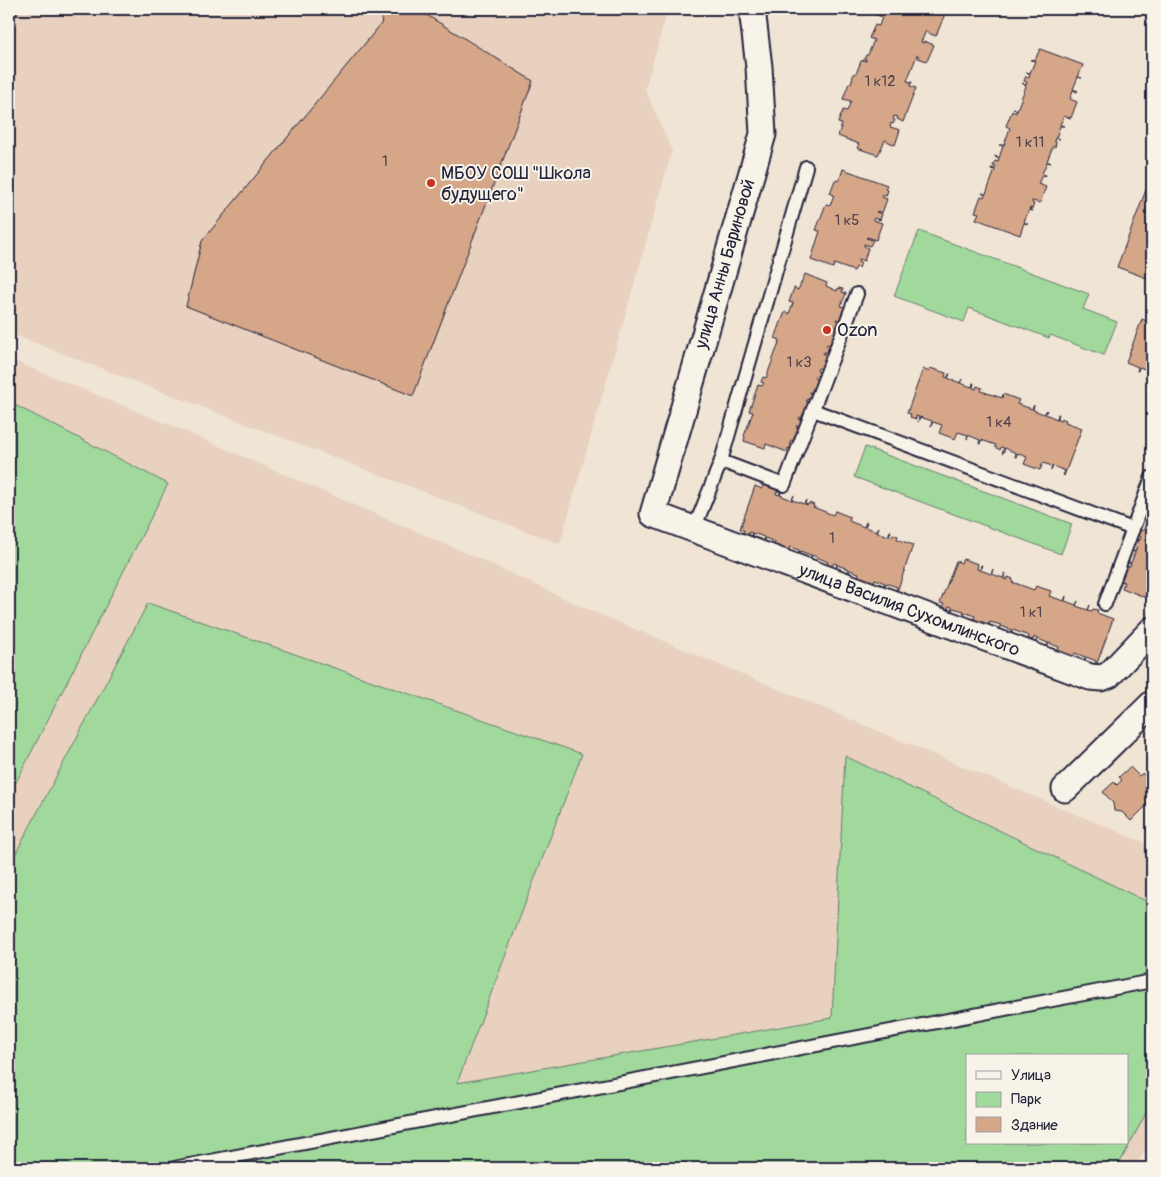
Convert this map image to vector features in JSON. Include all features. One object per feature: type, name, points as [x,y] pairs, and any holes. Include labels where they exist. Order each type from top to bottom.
[{"type":"street","name":"улица Анны Бариновой","points":[[653,514],[763,134],[759,67],[752,9]]},
{"type":"street","name":"улица Василия Сухомлинского","points":[[653,514],[1090,676],[1101,678],[1109,675],[1152,630]]},
{"type":"street","points":[[1066,789],[1152,704]]},
{"type":"lane","points":[[694,529],[720,461],[806,167]]},
{"type":"lane","points":[[720,461],[784,485],[858,294]]},
{"type":"lane","points":[[813,410],[1133,529]]},
{"type":"lane","points":[[1105,604],[1152,477]]},
{"type":"lane","points":[[174,1168],[1152,981]]},
{"type":"shaded area","points":[[9,9],[668,9],[645,89],[672,151],[560,544],[9,333]]},
{"type":"shaded area","points":[[9,359],[177,428],[475,557],[592,611],[1152,846],[1152,1137],[1135,1168],[9,1168]]},
{"type":"green space","points":[[919,231],[1089,294],[1083,309],[1117,322],[1104,355],[1050,335],[1049,338],[969,308],[964,322],[894,296]]},
{"type":"green space","points":[[9,402],[168,484],[9,796]]},
{"type":"green space","points":[[865,447],[1072,524],[1061,554],[854,477]]},
{"type":"green space","points":[[148,603],[582,754],[457,1083],[832,1018],[845,756],[1152,904],[1152,1102],[1117,1168],[9,1168],[9,866]]},
{"type":"building","points":[[384,9],[417,9],[533,81],[413,396],[186,306],[202,241],[381,24]]},
{"type":"building","points":[[877,9],[947,9],[936,36],[926,31],[921,42],[924,43],[924,41],[934,45],[927,61],[918,58],[919,56],[917,55],[907,81],[912,82],[910,86],[916,88],[903,122],[894,116],[893,119],[895,120],[893,124],[891,123],[890,127],[900,130],[895,145],[885,140],[878,155],[857,148],[859,144],[838,136],[842,124],[838,123],[843,110],[847,111],[851,101],[843,99],[861,61],[866,61],[864,59],[868,55],[874,40],[869,38],[875,25],[879,26],[882,17],[875,14]]},
{"type":"building","points":[[1040,49],[1083,65],[1073,89],[1078,91],[1073,90],[1070,99],[1077,102],[1071,118],[1064,116],[1060,125],[1064,126],[1060,126],[1056,138],[1060,139],[1055,138],[1055,147],[1053,146],[1047,161],[1051,163],[1047,162],[1042,174],[1046,176],[1042,175],[1038,184],[1046,187],[1040,203],[1032,201],[1034,204],[1032,209],[1029,209],[1033,211],[1029,210],[1024,222],[1028,224],[1024,223],[1020,235],[976,219],[979,213],[975,212],[981,196],[984,197],[985,195],[982,193],[986,194],[995,170],[990,169],[995,169],[996,167],[993,166],[995,161],[998,162],[999,159],[995,156],[999,158],[1003,146],[999,145],[1004,145],[1010,128],[1006,126],[1012,111],[1016,113],[1026,86],[1022,83],[1026,85],[1027,82],[1024,81],[1026,76],[1029,77],[1030,74],[1026,72],[1030,73],[1035,61],[1030,60],[1035,60]]},
{"type":"building","points":[[843,169],[887,185],[885,189],[888,190],[886,196],[883,195],[882,197],[887,199],[882,213],[876,212],[882,214],[880,220],[874,218],[873,220],[882,223],[876,240],[866,238],[873,240],[870,246],[864,244],[868,248],[864,261],[859,259],[858,262],[861,263],[859,268],[856,267],[854,271],[834,264],[833,268],[811,260],[820,231],[816,230],[826,204],[830,205],[834,195],[830,193],[835,180],[839,181]]},
{"type":"building","points":[[1152,174],[1152,280],[1117,267]]},
{"type":"building","points":[[805,274],[827,283],[826,286],[837,291],[838,288],[843,289],[842,292],[846,293],[841,306],[846,307],[841,321],[836,319],[841,323],[839,329],[833,326],[833,328],[840,331],[834,347],[827,344],[826,346],[832,348],[830,354],[824,352],[823,354],[828,356],[823,369],[818,368],[817,371],[820,372],[818,377],[815,375],[814,378],[819,380],[814,393],[809,392],[815,395],[813,401],[807,399],[806,401],[813,404],[807,420],[800,417],[799,419],[804,421],[802,427],[797,425],[796,427],[801,428],[796,442],[791,440],[790,444],[793,445],[791,449],[788,448],[787,452],[766,444],[765,448],[744,441],[744,436],[753,412],[749,411],[758,385],[762,386],[764,383],[761,382],[763,377],[766,378],[780,340],[775,338],[785,312],[789,314],[793,303],[789,302],[794,288],[798,290]]},
{"type":"building","points":[[1150,318],[1152,318],[1152,372],[1150,376],[1151,371],[1139,367],[1137,371],[1138,367],[1126,362],[1142,319],[1149,322]]},
{"type":"building","points":[[930,368],[946,373],[945,377],[947,378],[950,374],[948,378],[960,383],[972,387],[974,383],[973,388],[976,389],[977,386],[982,388],[981,391],[1002,398],[1003,394],[1019,400],[1017,404],[1032,409],[1034,405],[1033,410],[1044,414],[1047,410],[1045,414],[1061,420],[1061,418],[1066,420],[1065,422],[1082,428],[1064,476],[1065,471],[1053,466],[1051,471],[1052,466],[1043,463],[1040,470],[1024,464],[1027,457],[1017,453],[1015,457],[1016,453],[1005,448],[1002,453],[1004,448],[1001,447],[1000,450],[995,447],[996,445],[981,440],[979,444],[980,440],[958,432],[955,439],[939,433],[942,425],[933,422],[931,426],[932,421],[920,417],[918,422],[919,417],[916,416],[916,419],[910,417],[911,414],[907,413],[923,369],[929,372]]},
{"type":"building","points":[[763,484],[778,490],[776,494],[779,495],[781,490],[780,495],[804,504],[806,500],[805,504],[808,505],[809,503],[814,505],[813,507],[833,515],[835,511],[850,517],[849,521],[864,527],[867,522],[865,527],[876,531],[879,527],[877,532],[888,536],[891,531],[889,536],[891,537],[893,534],[898,536],[897,539],[913,545],[897,592],[897,587],[886,583],[883,587],[885,583],[875,579],[872,586],[856,581],[859,573],[850,570],[847,574],[849,569],[837,565],[836,569],[837,564],[827,565],[828,562],[812,555],[810,560],[811,555],[800,551],[797,555],[799,550],[790,547],[787,555],[772,549],[775,542],[765,538],[763,542],[764,537],[753,533],[750,538],[752,533],[749,532],[748,535],[743,533],[744,530],[740,529],[755,486],[762,489]]},
{"type":"building","points":[[1152,493],[1152,600],[1122,588],[1124,582],[1120,581],[1125,566],[1129,567],[1131,564],[1126,562],[1131,563],[1139,540],[1135,539],[1140,540],[1141,537],[1138,536],[1140,530],[1143,531],[1151,510],[1147,508]]},
{"type":"building","points":[[963,559],[978,564],[977,569],[991,574],[993,569],[992,574],[1003,578],[1005,573],[1004,579],[1007,580],[1008,577],[1013,579],[1012,582],[1034,590],[1036,586],[1051,591],[1049,596],[1064,601],[1066,596],[1065,601],[1076,605],[1078,601],[1076,606],[1092,611],[1093,609],[1098,610],[1097,613],[1113,619],[1096,666],[1096,661],[1086,657],[1084,661],[1085,657],[1075,653],[1072,660],[1057,654],[1059,647],[1049,643],[1047,647],[1048,643],[1038,639],[1036,644],[1037,639],[1034,637],[1033,640],[1028,639],[1029,636],[1013,630],[1010,634],[1012,630],[1001,626],[1000,630],[1001,625],[990,622],[987,629],[972,623],[975,616],[964,612],[963,617],[964,611],[953,608],[951,612],[952,607],[949,606],[948,609],[943,607],[944,604],[940,603],[956,561],[961,563]]},
{"type":"building","points":[[1130,767],[1139,776],[1145,774],[1150,779],[1148,785],[1152,790],[1152,800],[1131,821],[1122,812],[1114,811],[1113,803],[1103,792],[1114,782],[1117,785],[1122,780],[1119,777]]},
{"type":"place","name":"МБОУ СОШ \"Школа будущего\"","points":[[431,183]]},
{"type":"place","name":"Ozon","points":[[827,330]]}]
